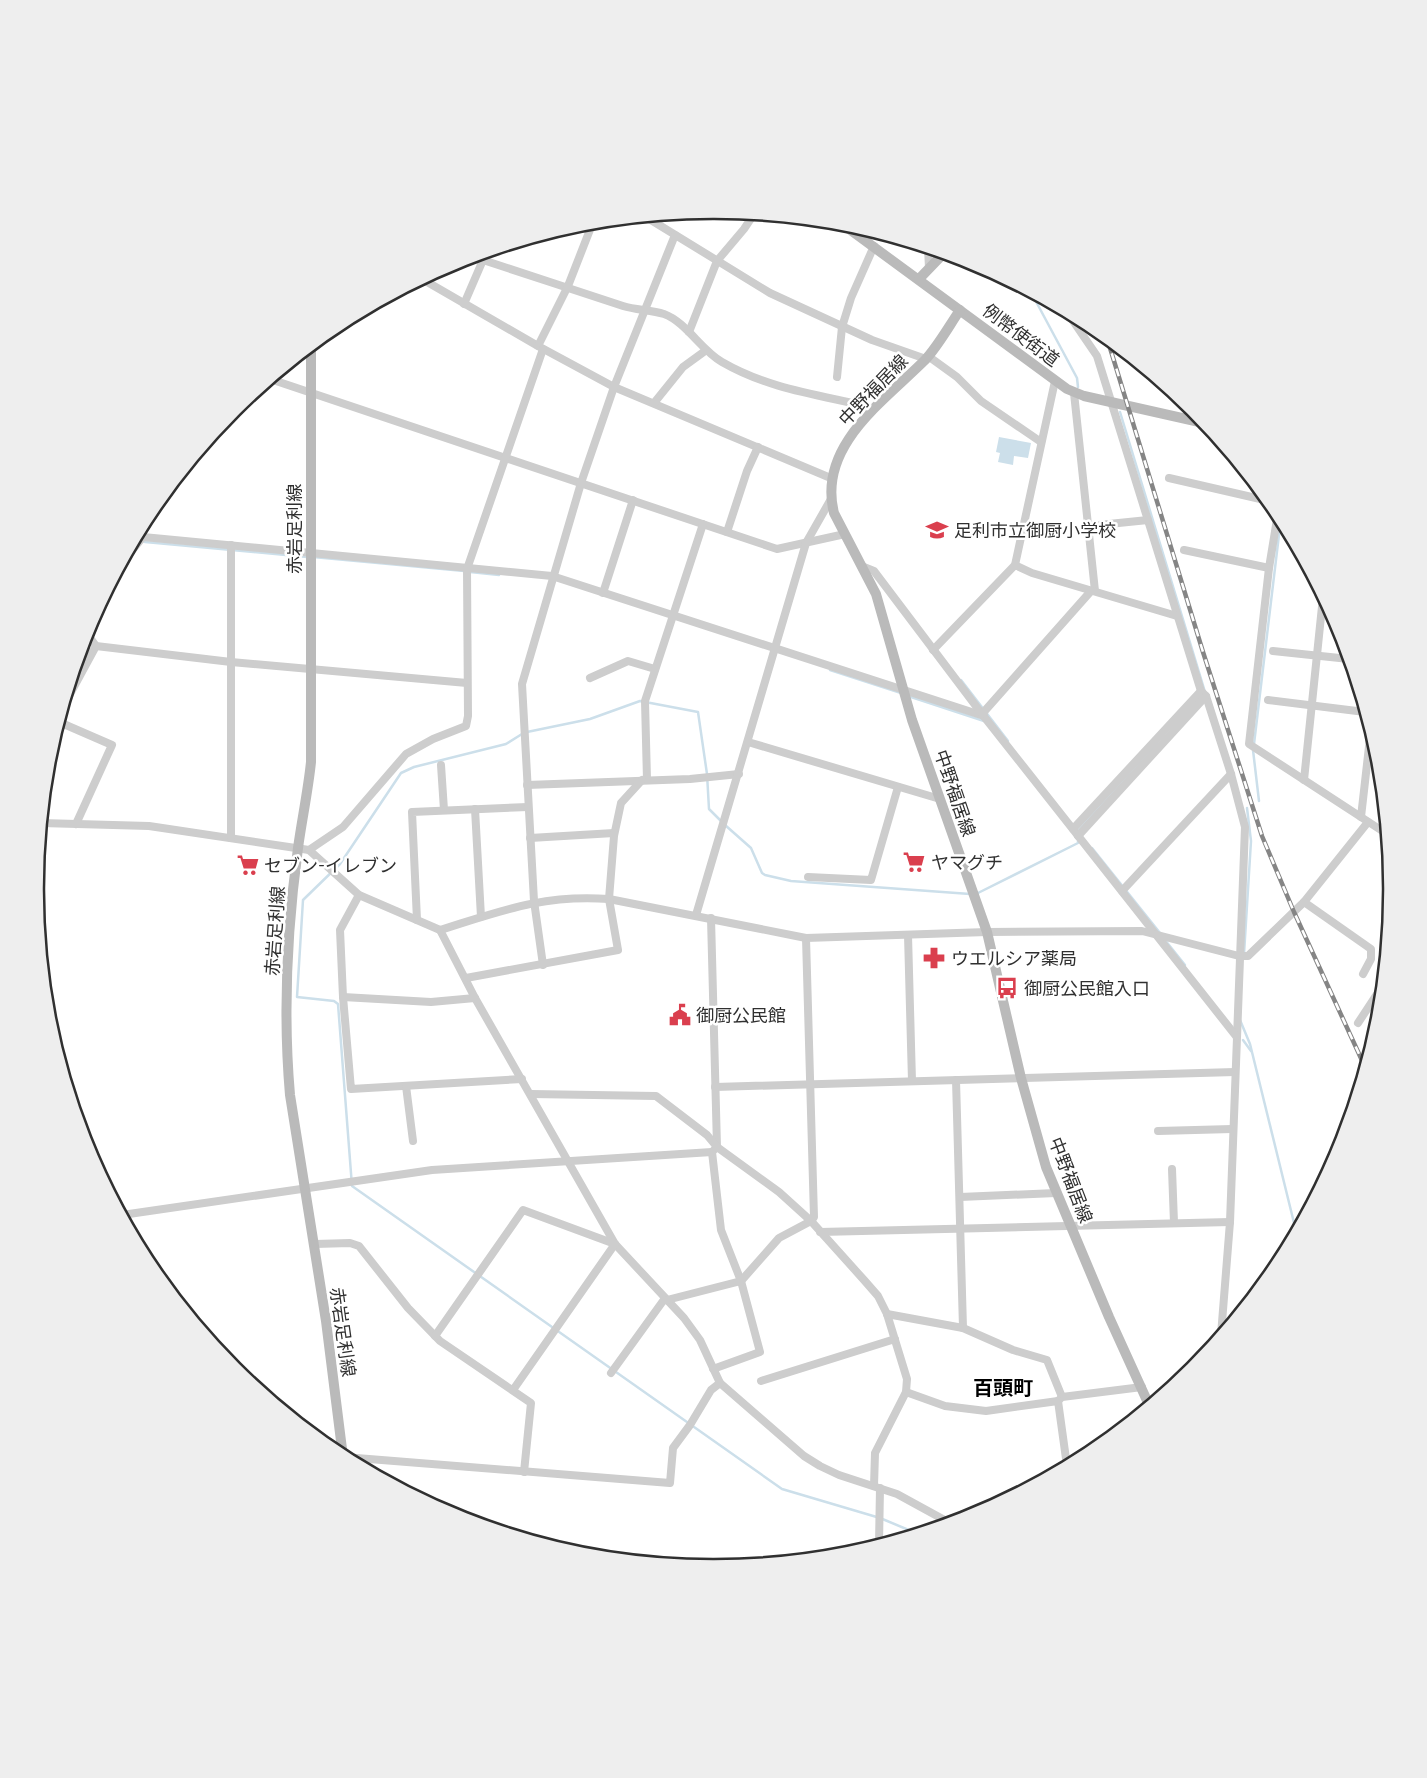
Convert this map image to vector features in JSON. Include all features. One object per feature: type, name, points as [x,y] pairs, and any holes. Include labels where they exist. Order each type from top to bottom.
[{"type":"main road","name":"例幣使街道","points":[[859,235],[1055,381],[1074,393],[1192,420]]},
{"type":"main road","points":[[919,279],[939,258]]},
{"type":"main road","name":"中野福居線","points":[[960,310],[927,357],[873,410],[847,440],[833,479],[831,499],[834,513],[876,594],[903,691],[987,932],[1021,1078],[1056,1193],[1147,1399]]},
{"type":"main road","name":"赤岩足利線","points":[[311,354],[310,762],[306,807],[298,848],[290,933],[287,1058],[290,1095],[315,1244],[341,1446]]},
{"type":"street","points":[[689,332],[717,261],[750,221]]},
{"type":"street","points":[[655,222],[770,293],[842,327],[927,357],[957,377],[981,402],[1041,442]]},
{"type":"street","points":[[309,850],[342,827],[406,754],[433,739],[466,726],[468,716],[468,569],[506,458],[540,348],[568,286],[590,231]]},
{"type":"street","points":[[543,965],[534,901],[522,684],[552,576],[581,483],[614,387],[646,312],[675,235]]},
{"type":"street","points":[[837,377],[842,327],[851,298],[874,246]]},
{"type":"street","points":[[928,255],[929,268]]},
{"type":"street","points":[[490,258],[646,312],[665,314],[689,332],[705,351],[722,362],[786,390],[862,405],[873,410]]},
{"type":"street","points":[[464,304],[482,261]]},
{"type":"street","points":[[428,283],[540,348],[614,387],[833,479]]},
{"type":"street","points":[[1077,326],[1097,356],[1178,616],[1231,774],[1246,840],[1232,1129],[1230,1222],[1222,1325]]},
{"type":"street","points":[[654,403],[684,367],[705,351]]},
{"type":"street","points":[[933,650],[1015,565],[1055,381]]},
{"type":"street","points":[[276,382],[777,549],[845,534]]},
{"type":"street","points":[[983,715],[1093,591],[1089,526],[1074,393]]},
{"type":"street","points":[[727,532],[747,471],[758,447]]},
{"type":"street","points":[[1169,478],[1257,498]]},
{"type":"street","points":[[696,914],[806,543],[831,499]]},
{"type":"street","points":[[603,592],[633,500]]},
{"type":"street","points":[[1089,526],[1148,520]]},
{"type":"street","points":[[466,978],[618,950],[609,899],[614,833],[621,803],[645,780],[645,702],[703,524]]},
{"type":"street","points":[[1276,526],[1269,568],[1249,744],[1381,830]]},
{"type":"street","points":[[146,535],[231,545],[552,576],[775,650],[983,715]]},
{"type":"street","points":[[231,545],[231,838]]},
{"type":"street","points":[[1184,550],[1269,568]]},
{"type":"street","points":[[1015,565],[1093,591],[1178,616]]},
{"type":"street","points":[[864,568],[874,571],[983,715],[1236,1036]]},
{"type":"street","points":[[1304,780],[1321,610]]},
{"type":"street","points":[[92,641],[96,646],[231,662],[467,683]]},
{"type":"street","points":[[77,681],[96,646]]},
{"type":"street","points":[[1273,651],[1342,658]]},
{"type":"street","points":[[590,678],[628,661],[655,669]]},
{"type":"street","points":[[1075,833],[1203,693]]},
{"type":"street","points":[[1268,700],[1359,711]]},
{"type":"street","points":[[65,725],[112,745],[76,824]]},
{"type":"street","points":[[748,742],[940,799]]},
{"type":"street","points":[[1361,817],[1368,751]]},
{"type":"street","points":[[441,764],[444,810]]},
{"type":"street","points":[[527,785],[739,774]]},
{"type":"street","points":[[1122,892],[1231,774]]},
{"type":"street","points":[[808,877],[871,880],[898,787]]},
{"type":"street","points":[[417,920],[412,812],[528,806]]},
{"type":"street","points":[[475,809],[482,917]]},
{"type":"street","points":[[440,930],[534,901],[576,896],[609,899],[696,914],[806,938],[987,932],[1155,933],[1240,956],[1248,956],[1304,902],[1368,822]]},
{"type":"street","points":[[47,823],[149,826],[309,850],[359,895],[440,930],[475,998],[615,1244],[667,1300],[700,1340],[720,1384],[804,1456],[840,1475],[897,1494],[942,1518]]},
{"type":"street","points":[[530,838],[614,833]]},
{"type":"street","points":[[359,895],[340,930],[343,997],[351,1089],[522,1079]]},
{"type":"street","points":[[1304,902],[1371,949],[1371,959],[1363,974]]},
{"type":"street","points":[[711,918],[715,1086],[714,1150],[720,1230],[741,1281],[760,1352],[713,1369]]},
{"type":"street","points":[[908,935],[912,1081]]},
{"type":"street","points":[[611,1372],[663,1301],[741,1281],[779,1238],[811,1221],[814,1217],[806,938]]},
{"type":"street","points":[[343,997],[431,1002],[475,998]]},
{"type":"street","points":[[1358,1023],[1374,998]]},
{"type":"street","points":[[715,1086],[1235,1072]]},
{"type":"street","points":[[956,1080],[963,1328]]},
{"type":"street","points":[[406,1086],[413,1141]]},
{"type":"street","points":[[531,1094],[656,1096],[708,1135],[714,1150],[779,1192],[811,1221],[878,1296],[887,1314],[906,1371],[906,1392],[876,1453],[879,1538]]},
{"type":"street","points":[[1158,1131],[1232,1129]]},
{"type":"street","points":[[128,1214],[432,1170],[569,1162],[714,1150]]},
{"type":"street","points":[[1172,1168],[1174,1223]]},
{"type":"street","points":[[960,1197],[1056,1193]]},
{"type":"street","points":[[435,1336],[524,1210],[615,1244]]},
{"type":"street","points":[[820,1232],[1070,1224],[1230,1222]]},
{"type":"street","points":[[315,1244],[350,1243],[359,1246],[408,1308],[435,1336],[449,1348],[531,1403],[524,1472]]},
{"type":"street","points":[[513,1390],[615,1244]]},
{"type":"street","points":[[887,1314],[963,1328],[1013,1350],[1047,1360],[1051,1365],[1060,1399],[1066,1458]]},
{"type":"street","points":[[761,1381],[895,1339]]},
{"type":"street","points":[[358,1457],[670,1483],[673,1448],[690,1425],[711,1390],[720,1384]]},
{"type":"street","points":[[906,1392],[945,1406],[986,1411],[1142,1387]]},
{"type":"water","points":[[999,437],[1031,443],[1028,458],[1014,456],[1013,465],[998,462],[1000,453],[996,452]]},
{"type":"waterway","points":[[1037,303],[1077,378],[1078,387]]},
{"type":"waterway","points":[[1120,412],[1205,692]]},
{"type":"waterway","points":[[1254,744],[1279,531]]},
{"type":"waterway","points":[[142,540],[145,542],[307,557]]},
{"type":"waterway","points":[[313,557],[464,571]]},
{"type":"waterway","points":[[470,572],[499,575]]},
{"type":"waterway","points":[[830,670],[901,693]]},
{"type":"waterway","points":[[961,680],[1008,741]]},
{"type":"waterway","points":[[908,696],[984,721]]},
{"type":"waterway","points":[[527,732],[590,719],[640,701],[698,712],[707,774],[709,809],[721,821]]},
{"type":"waterway","points":[[522,734],[506,744],[414,767],[401,773],[340,864],[303,900],[297,997],[334,1001],[338,1004],[352,1186],[782,1489],[880,1518],[908,1530]]},
{"type":"waterway","points":[[1077,832],[1157,744]]},
{"type":"waterway","points":[[1253,750],[1259,801]]},
{"type":"waterway","points":[[1244,954],[1251,841],[1247,808]]},
{"type":"waterway","points":[[725,825],[751,848],[762,873],[765,875],[791,881],[970,894]]},
{"type":"waterway","points":[[976,894],[1078,843],[1078,840]]},
{"type":"waterway","points":[[1092,848],[1160,933]]},
{"type":"waterway","points":[[1165,940],[1185,965]]},
{"type":"waterway","points":[[1240,1020],[1250,1044],[1294,1224]]},
{"type":"waterway","points":[[1243,1040],[1251,1051]]},
{"type":"railway","points":[[1111,350],[1203,652],[1262,836],[1294,912],[1361,1058]]},
{"type":"place","name":"足利市立御厨小学校","points":[[937,530]]},
{"type":"place","name":"ヤマグチ","points":[[914,862]]},
{"type":"place","name":"セブン-イレブン","points":[[248,865]]},
{"type":"place","name":"ウエルシア薬局","points":[[934,958]]},
{"type":"place","name":"御厨公民館入口","points":[[1007,988]]},
{"type":"place","name":"御厨公民館","points":[[680,1015]]},
{"type":"district","name":"百頭町","points":[[1003,1387]]}]
